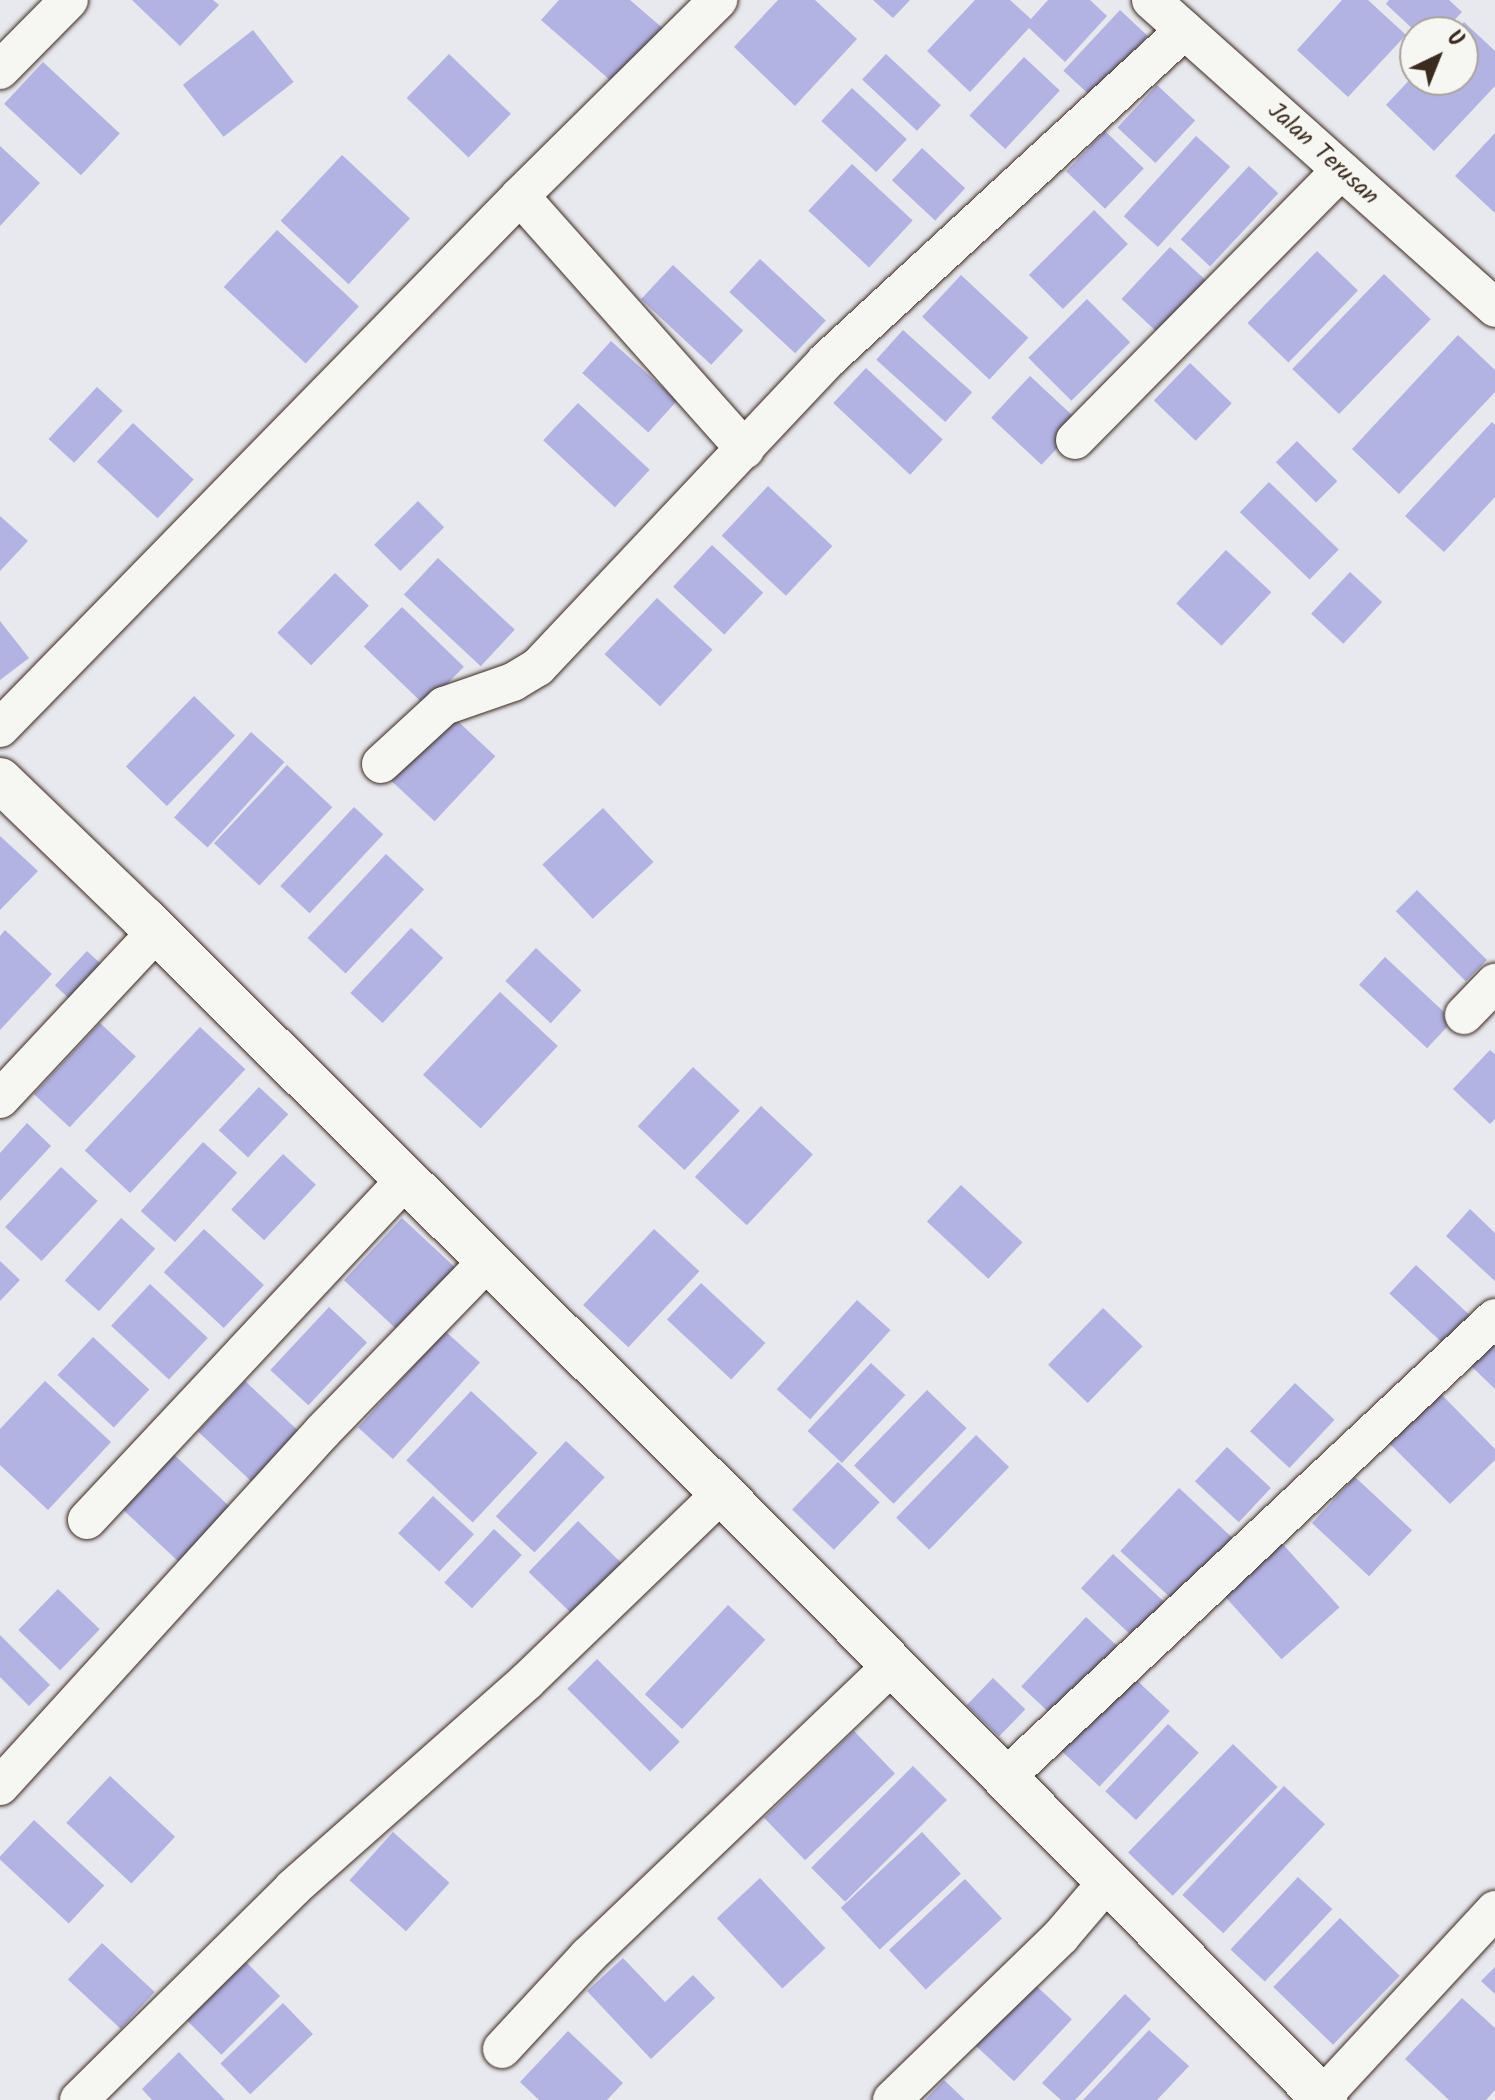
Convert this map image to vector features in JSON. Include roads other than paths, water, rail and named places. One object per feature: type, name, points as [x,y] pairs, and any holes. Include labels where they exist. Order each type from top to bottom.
[{"type":"street","points":[[0,70],[69,0]]},
{"type":"street","points":[[0,728],[520,196],[718,0]]},
{"type":"street","name":"Jalan Terusan","points":[[1151,0],[1495,308]]},
{"type":"street","points":[[381,764],[444,706],[513,682],[538,667],[826,361],[1185,30]]},
{"type":"street","points":[[1075,440],[1341,170]]},
{"type":"street","points":[[520,196],[745,449]]},
{"type":"street","points":[[0,780],[157,931],[722,1493],[1324,2099],[1495,1910]]},
{"type":"street","points":[[0,1099],[157,931]]},
{"type":"street","points":[[1464,1015],[1495,983]]},
{"type":"street","points":[[87,1520],[406,1179]]},
{"type":"street","points":[[0,1786],[323,1431],[488,1261]]},
{"type":"street","points":[[1005,1778],[1495,1318]]},
{"type":"street","points":[[79,2100],[293,1888],[527,1681],[722,1493]]},
{"type":"street","points":[[502,2049],[588,1956],[892,1665]]},
{"type":"street","points":[[892,2100],[1061,1936],[1107,1882]]}]
